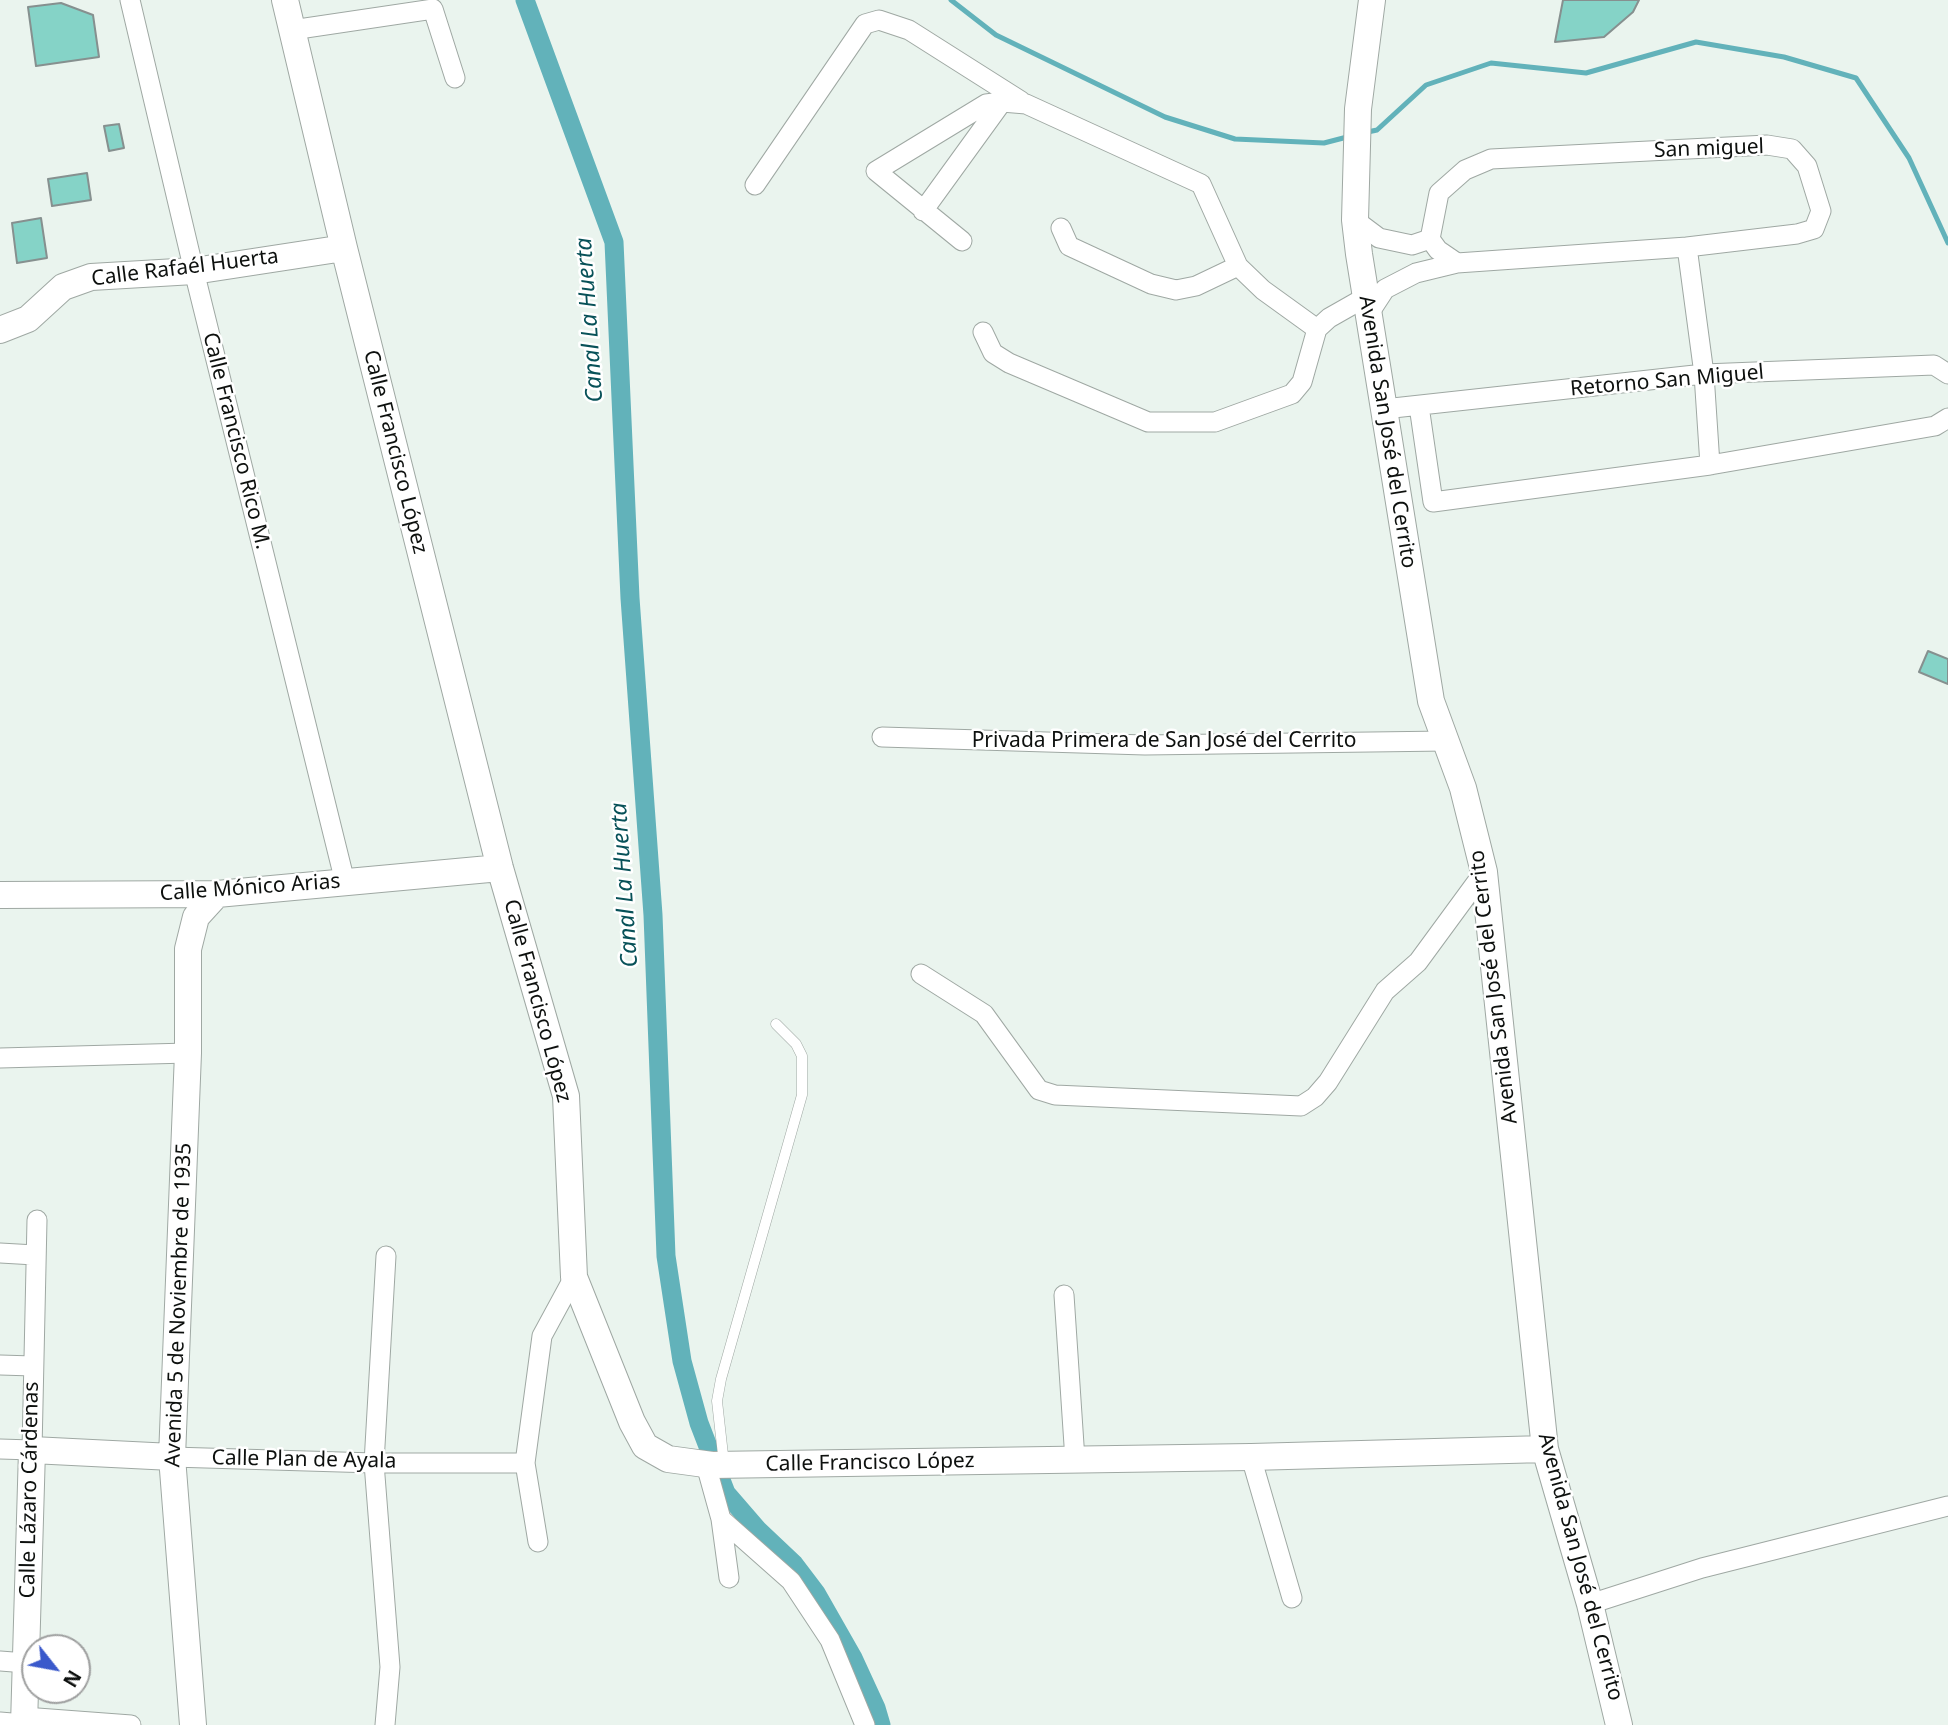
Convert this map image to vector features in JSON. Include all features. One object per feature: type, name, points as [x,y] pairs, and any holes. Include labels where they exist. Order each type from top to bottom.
[{"type":"street","name":"Calle Francisco Rico M.","points":[[130,0],[345,882]]},
{"type":"street","name":"Calle Francisco López","points":[[285,0],[344,248],[500,868],[566,1096],[574,1277],[632,1422],[645,1446],[668,1459],[715,1465],[1251,1457],[1545,1449]]},
{"type":"street","name":"Avenida San José del Cerrito","points":[[1372,0],[1358,134],[1355,220],[1367,306],[1431,701],[1463,788],[1484,872],[1545,1449],[1590,1604],[1619,1725]]},
{"type":"street","points":[[292,30],[433,9],[455,78]]},
{"type":"street","points":[[755,185],[865,24],[879,20],[909,30],[1026,104],[1201,184],[1238,266],[1263,290],[1317,329]]},
{"type":"street","points":[[923,211],[1002,102]]},
{"type":"street","points":[[962,241],[876,171],[986,104],[1026,104]]},
{"type":"street","name":"San miguel","points":[[1367,306],[1385,289],[1416,274],[1457,263],[1687,247],[1797,234],[1814,229],[1821,211],[1807,166],[1792,149],[1767,145],[1491,159],[1465,170],[1439,194],[1430,239]]},
{"type":"street","points":[[1355,220],[1379,238],[1412,245],[1430,239],[1438,250],[1457,263]]},
{"type":"street","points":[[1061,228],[1069,246],[1152,284],[1176,290],[1196,286],[1238,266]]},
{"type":"street","points":[[1687,247],[1704,374],[1710,465]]},
{"type":"street","name":"Calle Rafaél Huerta","points":[[0,330],[28,319],[63,287],[91,277],[194,271],[344,248]]},
{"type":"street","points":[[983,332],[993,353],[1009,363],[1148,422],[1216,422],[1292,394],[1302,382],[1317,329],[1329,318],[1367,306]]},
{"type":"street","name":"Retorno San Miguel","points":[[1384,409],[1704,374],[1934,365],[1948,374]]},
{"type":"street","points":[[1419,406],[1433,502],[1710,465],[1936,426],[1948,418]]},
{"type":"street","name":"Privada Primera de San José del Cerrito","points":[[882,737],[1145,745],[1446,741]]},
{"type":"street","name":"Calle Mónico Arias","points":[[0,895],[217,894],[500,868]]},
{"type":"street","points":[[921,974],[984,1014],[1039,1090],[1055,1096],[1301,1106],[1315,1097],[1328,1082],[1385,991],[1418,962],[1484,872]]},
{"type":"street","name":"Avenida 5 de Noviembre de 1935","points":[[193,1725],[172,1458],[187,1054],[188,949],[196,917],[217,894]]},
{"type":"street","points":[[0,1058],[187,1054]]},
{"type":"street","name":"Calle Lázaro Cárdenas","points":[[18,1722],[13,1662],[32,1450],[37,1220]]},
{"type":"street","points":[[0,1253],[35,1255]]},
{"type":"street","points":[[385,1725],[390,1667],[374,1462],[386,1256]]},
{"type":"street","points":[[538,1542],[525,1463],[542,1336],[574,1277]]},
{"type":"street","points":[[1064,1295],[1075,1460]]},
{"type":"street","points":[[0,1365],[33,1366]]},
{"type":"street","name":"Calle Plan de Ayala","points":[[0,1449],[172,1458],[525,1463]]},
{"type":"street","points":[[1251,1457],[1292,1598]]},
{"type":"street","points":[[715,1465],[729,1578]]},
{"type":"street","points":[[1590,1604],[1702,1568],[1948,1506]]},
{"type":"street","points":[[721,1519],[790,1581],[830,1640],[865,1725]]},
{"type":"street","points":[[18,1722],[131,1725]]},
{"type":"lane","points":[[715,1465],[721,1379],[802,1095],[802,1056],[796,1044],[776,1024]]},
{"type":"building","points":[[1563,0],[1639,0],[1633,12],[1604,37],[1555,42]]},
{"type":"building","points":[[61,3],[93,15],[99,57],[36,66],[28,7]]},
{"type":"building","points":[[119,124],[124,148],[109,151],[104,126]]},
{"type":"building","points":[[87,173],[91,200],[52,206],[48,179]]},
{"type":"building","points":[[41,218],[47,258],[17,263],[12,223]]},
{"type":"building","points":[[1928,651],[1948,659],[1948,684],[1919,672]]},
{"type":"waterway","name":"Canal La Huerta","points":[[525,0],[614,242],[630,598],[653,915],[666,1256],[682,1361],[699,1423],[726,1493],[758,1530],[794,1564],[816,1593],[853,1658],[881,1725]]},
{"type":"waterway","points":[[951,0],[996,35],[1165,117],[1235,139],[1324,143],[1351,136]]},
{"type":"waterway","points":[[1363,133],[1377,130],[1426,85],[1491,63],[1586,73],[1696,42],[1784,57],[1856,78],[1909,158],[1948,243]]}]
